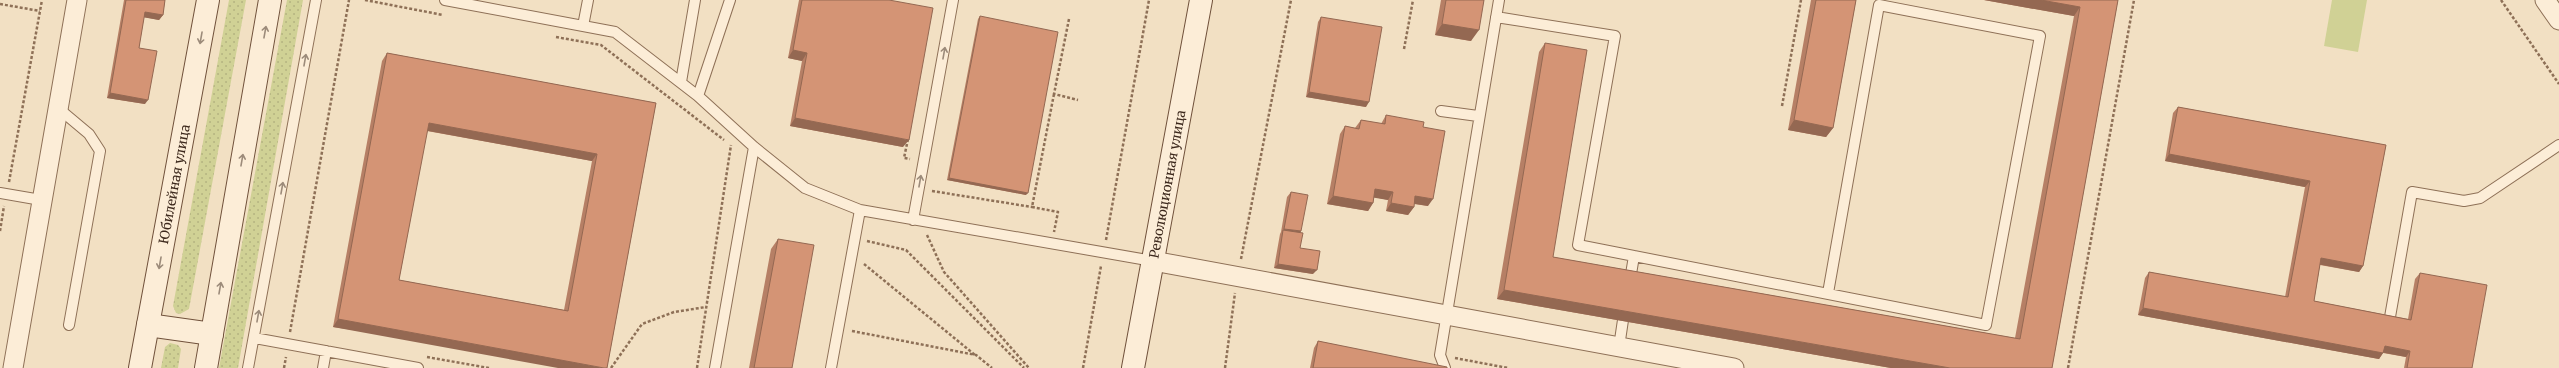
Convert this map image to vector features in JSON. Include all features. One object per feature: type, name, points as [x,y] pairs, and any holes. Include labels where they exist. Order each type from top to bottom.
[{"type":"main road","name":"Юбилейная улица","points":[[140,368],[208,0]]},
{"type":"main road","points":[[206,368],[270,0]]},
{"type":"main road","name":"Революционная улица","points":[[1132,368],[1201,0]]},
{"type":"main road","points":[[148,325],[212,334]]},
{"type":"street","points":[[13,368],[77,0]]},
{"type":"street","points":[[2545,0],[2559,20]]},
{"type":"street","points":[[1153,261],[1446,313],[1734,368]]},
{"type":"lane","points":[[248,368],[316,0]]},
{"type":"lane","points":[[445,0],[615,32],[698,96],[754,147],[806,188],[860,210],[1153,261]]},
{"type":"lane","points":[[583,26],[588,0]]},
{"type":"lane","points":[[680,82],[695,0]]},
{"type":"lane","points":[[698,96],[730,0]]},
{"type":"lane","points":[[917,220],[954,0]]},
{"type":"lane","points":[[1445,368],[1440,355],[1446,313],[1478,116],[1499,0]]},
{"type":"lane","points":[[1496,17],[1615,36],[1578,245],[1986,325],[2040,36],[1879,5],[1828,293]]},
{"type":"lane","points":[[58,108],[89,134],[100,151],[69,325]]},
{"type":"lane","points":[[1441,111],[1478,116]]},
{"type":"lane","points":[[2390,317],[2412,192],[2464,201],[2480,198],[2559,145]]},
{"type":"lane","points":[[715,368],[754,147]]},
{"type":"lane","points":[[3,193],[41,200]]},
{"type":"lane","points":[[831,368],[860,210]]},
{"type":"lane","points":[[1630,280],[1634,256]]},
{"type":"lane","points":[[1924,326],[1926,313]]},
{"type":"lane","points":[[1618,347],[1623,320]]},
{"type":"lane","points":[[254,338],[418,368]]},
{"type":"lane","points":[[323,368],[326,351]]},
{"type":"path","points":[[0,231],[3,193],[42,0]]},
{"type":"path","points":[[284,368],[350,0]]},
{"type":"path","points":[[365,0],[448,16]]},
{"type":"path","points":[[1083,368],[1149,0]]},
{"type":"path","points":[[1225,368],[1238,275],[1292,0]]},
{"type":"path","points":[[1404,49],[1412,0]]},
{"type":"path","points":[[1782,106],[1801,0]]},
{"type":"path","points":[[2068,368],[2134,0]]},
{"type":"path","points":[[2501,0],[2559,84]]},
{"type":"path","points":[[0,4],[40,11]]},
{"type":"path","points":[[1032,207],[1069,19]]},
{"type":"path","points":[[548,35],[601,45],[732,147],[696,368]]},
{"type":"path","points":[[1054,94],[1078,100]]},
{"type":"path","points":[[926,190],[1058,212]]},
{"type":"path","points":[[917,220],[944,272],[1029,368]]},
{"type":"path","points":[[854,239],[906,250],[1024,368]]},
{"type":"path","points":[[852,254],[992,368]]},
{"type":"path","points":[[611,368],[642,324],[674,312],[706,307]]},
{"type":"path","points":[[838,328],[976,355]]},
{"type":"path","points":[[1440,355],[1508,368]]},
{"type":"green space","points":[[229,0],[246,0],[189,309],[180,314],[176,313],[173,306]]},
{"type":"green space","points":[[287,0],[303,0],[238,368],[219,368]]},
{"type":"green space","points":[[2332,0],[2367,0],[2358,52],[2324,46]]},
{"type":"green space","points":[[170,343],[178,345],[181,349],[178,368],[161,368],[165,347]]},
{"type":"building","points":[[126,0],[165,0],[163,15],[145,12],[139,48],[157,51],[148,100],[110,93]]},
{"type":"building","points":[[802,0],[889,0],[933,8],[909,140],[795,118],[807,53],[793,50]]},
{"type":"building","points":[[1446,0],[1484,0],[1479,30],[1442,24]]},
{"type":"building","points":[[1816,0],[1856,0],[1833,128],[1794,120]]},
{"type":"building","points":[[2041,0],[2118,0],[2052,368],[1950,368],[1504,290],[1545,43],[1587,50],[1553,257],[2020,339],[2080,7]]},
{"type":"building","points":[[980,16],[1058,32],[1028,193],[949,178]]},
{"type":"building","points":[[1321,17],[1382,27],[1369,102],[1309,92]]},
{"type":"building","points":[[387,53],[656,103],[607,368],[338,319]],"holes":[[[429,123],[597,154],[568,311],[399,280]]]},
{"type":"building","points":[[2178,107],[2386,145],[2363,266],[2321,258],[2314,301],[2411,320],[2420,273],[2487,285],[2472,368],[2407,368],[2410,351],[2385,346],[2383,353],[2143,308],[2149,272],[2288,297],[2310,181],[2169,154]]},
{"type":"building","points":[[1386,115],[1424,122],[1423,127],[1445,131],[1433,199],[1415,196],[1414,207],[1391,203],[1393,192],[1375,189],[1373,203],[1333,196],[1345,126],[1359,129],[1361,120],[1385,124]]},
{"type":"building","points":[[1291,192],[1308,195],[1301,231],[1284,229]]},
{"type":"building","points":[[1283,230],[1303,233],[1300,248],[1320,251],[1317,270],[1278,264]]},
{"type":"building","points":[[778,239],[814,245],[792,368],[754,368]]},
{"type":"building","points":[[1318,341],[1447,367],[1447,368],[1313,368]]}]
